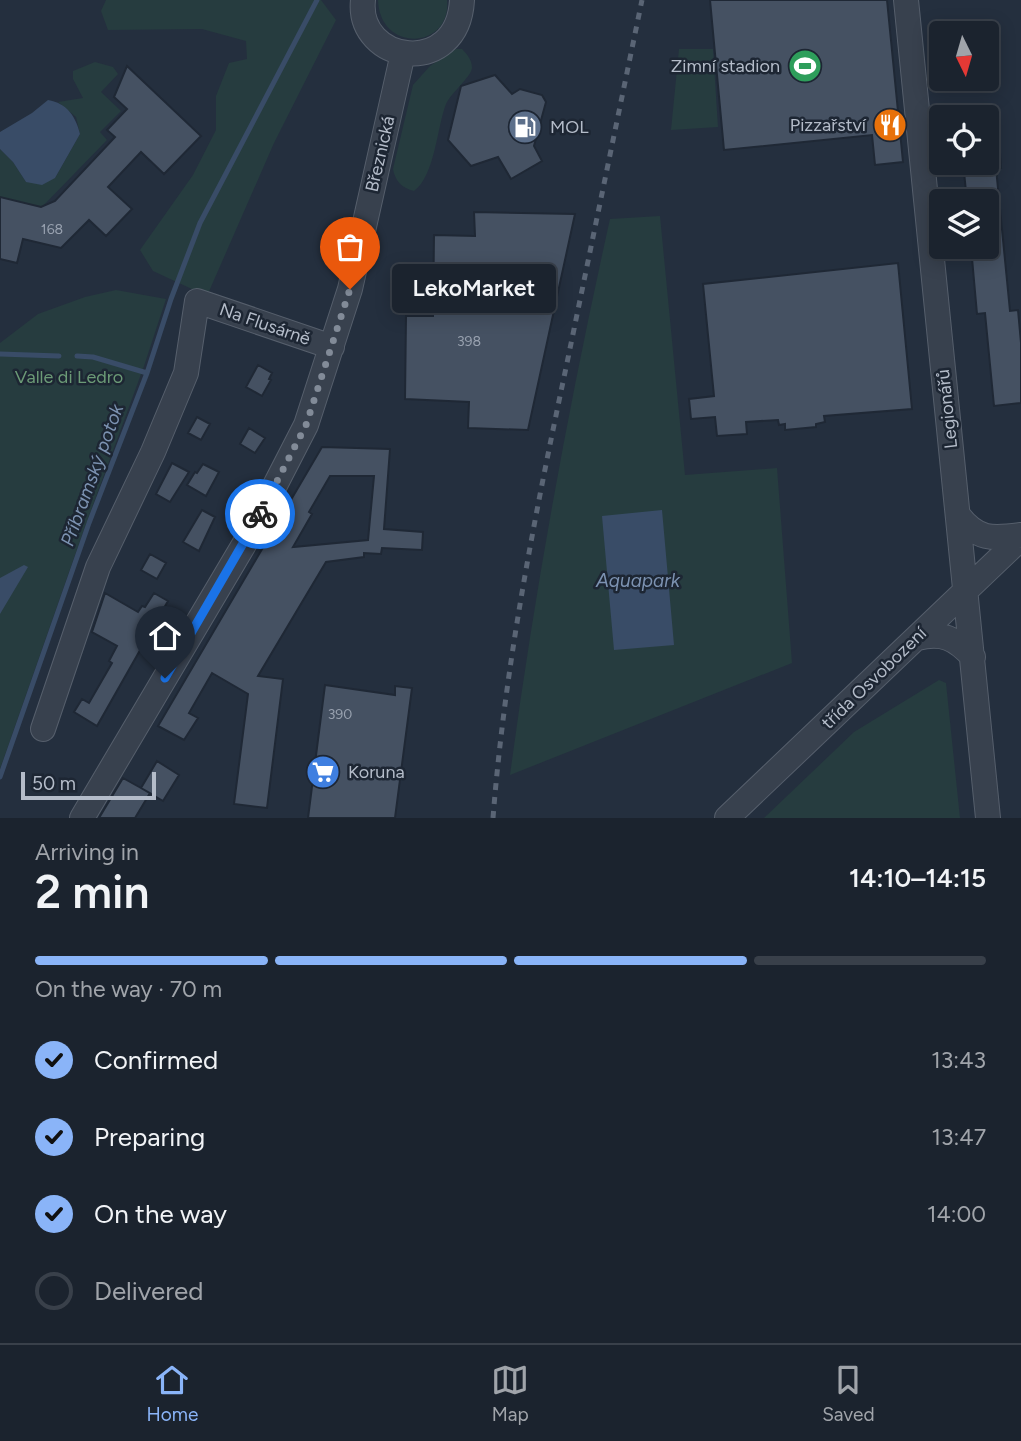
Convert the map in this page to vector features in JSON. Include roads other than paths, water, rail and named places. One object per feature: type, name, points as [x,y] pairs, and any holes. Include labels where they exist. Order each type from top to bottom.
[{"type":"street","points":[[363,0],[364,19],[370,31],[390,49],[418,54],[444,43],[453,33],[461,18],[462,0]]},
{"type":"street","name":"Legionářů","points":[[906,0],[988,818]]},
{"type":"street","name":"Březnická","points":[[82,818],[249,536],[300,438],[350,289],[404,53]]},
{"type":"street","name":"Na Flusárně","points":[[43,729],[98,567],[153,452],[186,373],[197,301],[332,347]]},
{"type":"street","points":[[958,515],[968,529],[981,535],[997,538],[1021,537]]},
{"type":"street","name":"třída Osvobození","points":[[727,818],[1021,537]]},
{"type":"street","points":[[917,638],[933,634],[947,637],[959,643],[972,657]]},
{"type":"water","points":[[48,100],[60,104],[70,112],[80,134],[55,178],[42,185],[26,182],[13,162],[0,149],[0,132]]},
{"type":"water","name":"Aquapark","points":[[662,510],[674,645],[614,650],[602,516]]},
{"type":"water","points":[[24,565],[28,567],[0,614],[0,578]]},
{"type":"waterway","name":"Příbramský potok","points":[[0,777],[89,523],[147,373],[200,223],[317,0]]},
{"type":"waterway","points":[[0,354],[59,356]]},
{"type":"waterway","points":[[77,356],[93,357],[147,373]]},
{"type":"railway","points":[[493,818],[505,704],[533,533],[642,0]]},
{"type":"place","name":"Zimní stadion","points":[[805,66]]},
{"type":"place","name":"Pizzařství","points":[[890,125]]},
{"type":"place","name":"MOL","points":[[525,127]]},
{"type":"place","name":"LekoMarket","points":[[350,289]]},
{"type":"place","name":"Koruna","points":[[323,772]]},
{"type":"park label","name":"Valle di Ledro","points":[[69,377]]}]
